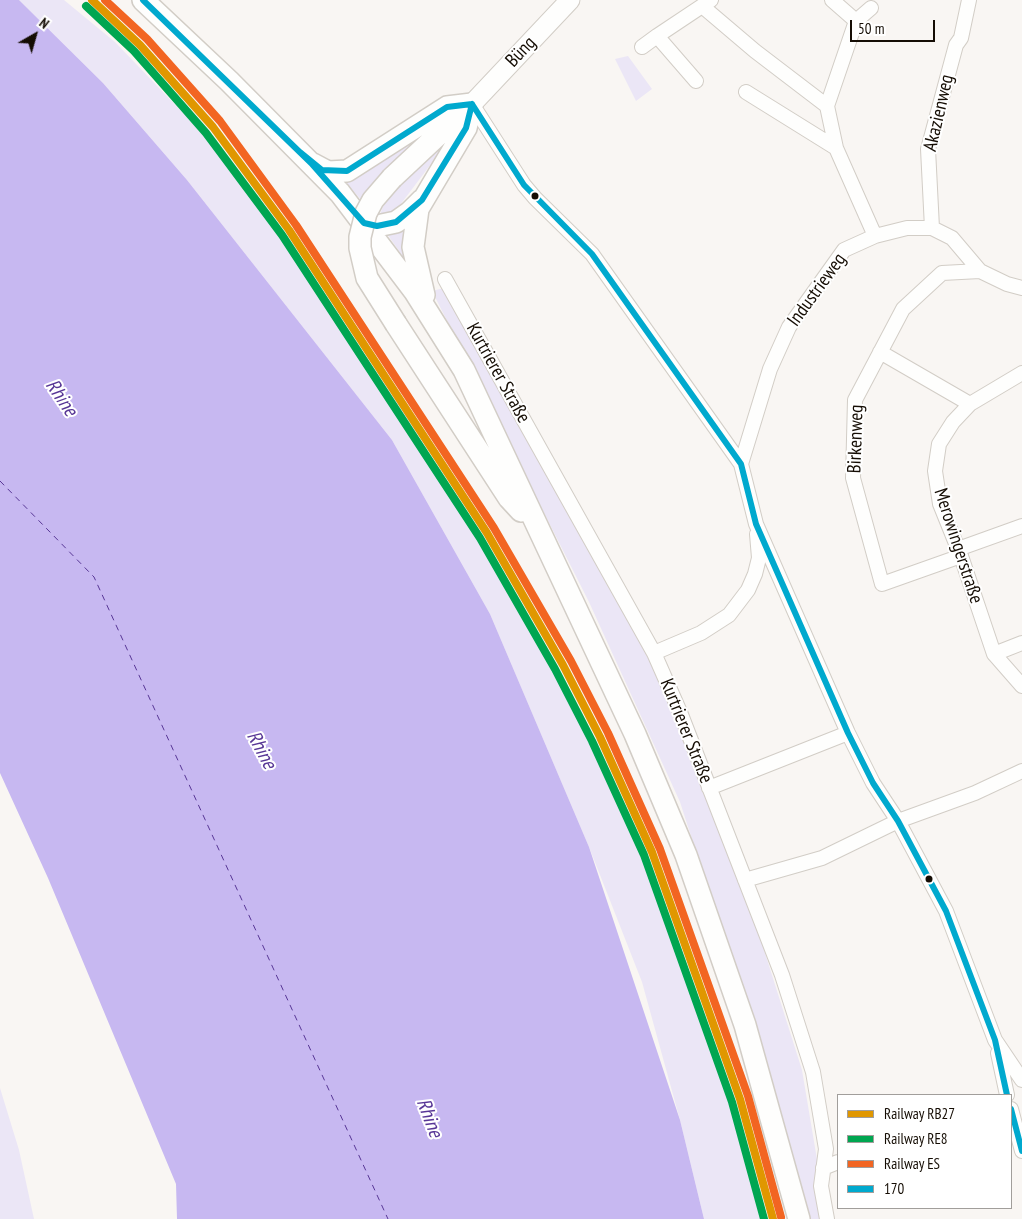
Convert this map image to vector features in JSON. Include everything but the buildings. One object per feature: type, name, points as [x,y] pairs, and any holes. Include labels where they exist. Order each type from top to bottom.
[{"type":"main road","points":[[143,0],[311,163],[364,223],[431,316],[464,370],[635,734],[686,855],[746,1024],[799,1219]]},
{"type":"main road","points":[[311,163],[328,172],[346,171],[447,107],[472,104]]},
{"type":"main road","points":[[472,104],[392,178],[373,200],[366,212],[361,231],[360,248],[367,278],[396,324],[509,498],[539,530]]},
{"type":"main road","points":[[364,223],[377,226],[396,222],[422,200],[466,128],[472,104]]},
{"type":"main road","points":[[422,200],[416,219],[413,247],[418,274],[431,316]]},
{"type":"street","points":[[832,0],[856,21]]},
{"type":"street","name":"Akazienweg","points":[[932,228],[928,150],[956,45],[961,38],[969,0]]},
{"type":"street","points":[[642,47],[706,3],[755,51],[827,106]]},
{"type":"street","name":"Büng","points":[[472,104],[559,4]]},
{"type":"street","points":[[871,8],[856,21],[827,106],[836,148],[875,236]]},
{"type":"street","points":[[658,36],[696,80]]},
{"type":"street","points":[[746,92],[836,148]]},
{"type":"street","points":[[472,104],[524,185],[534,198],[592,254],[741,464],[756,524],[759,558],[748,590],[729,615],[701,633],[654,653]]},
{"type":"street","name":"Industrieweg","points":[[741,464],[770,369],[789,327],[844,250],[875,236],[907,228],[932,228],[952,238],[980,271],[1007,284],[1022,288]]},
{"type":"street","name":"Birkenweg","points":[[960,553],[882,584],[853,478],[855,400],[903,309],[942,273],[980,271]]},
{"type":"street","name":"Kurtrierer Straße","points":[[445,279],[654,653],[680,712],[788,991],[813,1072],[826,1149],[821,1186],[827,1219]]},
{"type":"street","points":[[880,352],[970,404]]},
{"type":"street","name":"Merowingerstraße","points":[[1022,373],[970,404],[952,422],[939,444],[935,471],[940,504],[960,553],[994,654],[1022,686]]},
{"type":"street","points":[[756,524],[848,733],[873,783],[898,820],[946,911],[995,1040],[1008,1094]]},
{"type":"street","points":[[960,553],[1022,526]]},
{"type":"street","points":[[994,654],[1022,643]]},
{"type":"street","points":[[709,788],[848,733]]},
{"type":"street","points":[[744,880],[822,858],[898,820],[975,793],[1022,771]]},
{"type":"street","points":[[995,1040],[1022,1080]]},
{"type":"street","points":[[1012,1112],[1022,1151]]},
{"type":"street","points":[[824,1168],[837,1162]]},
{"type":"shaded area","points":[[19,0],[64,0],[115,42],[209,140],[263,204],[405,414],[541,640],[635,838],[665,908],[715,1054],[760,1195],[763,1219],[704,1219],[680,1120],[642,982],[589,847],[490,614],[392,440],[187,180],[103,83]]},
{"type":"shaded area","points":[[628,56],[652,89],[636,101],[615,59]]},
{"type":"shaded area","points":[[447,112],[363,202],[341,177]]},
{"type":"shaded area","points":[[462,123],[397,209],[379,217],[384,204],[406,177]]},
{"type":"shaded area","points":[[409,219],[408,264],[383,228]]},
{"type":"shaded area","points":[[444,288],[653,658],[740,874],[802,1070],[827,1219],[807,1219],[772,1086],[680,802],[589,602],[432,291]]},
{"type":"shaded area","points":[[0,1088],[19,1150],[34,1219],[0,1219]]},
{"type":"water","name":"Rhine","points":[[0,0],[19,0],[103,83],[187,180],[392,440],[490,614],[589,847],[680,1120],[704,1219],[177,1219],[176,1184],[48,878],[0,773]]},
{"type":"ferry route","points":[[0,481],[94,577],[388,1219]]},
{"type":"rail line","name":"RB27","points":[[92,0],[140,45],[213,127],[289,230],[487,533],[563,665],[600,737],[652,852],[740,1099],[773,1219]]},
{"type":"rail line","name":"ES","points":[[105,0],[147,39],[220,121],[296,225],[494,528],[571,661],[608,733],[660,849],[748,1096],[781,1217]]},
{"type":"rail line","name":"RE8","points":[[86,6],[134,51],[206,133],[282,235],[480,538],[555,669],[592,741],[644,855],[732,1102],[764,1219]]},
{"type":"transit line","name":"170","points":[[143,0],[311,163],[364,223],[377,226],[396,222],[422,200],[466,128],[472,104]]},
{"type":"transit line","name":"170","points":[[472,104],[524,185],[592,254],[741,464],[756,524],[848,733],[873,783],[898,821],[946,911],[995,1040],[1007,1094]]},
{"type":"transit line","name":"170","points":[[300,152],[322,170],[347,171],[447,107],[472,104]]},
{"type":"transit line","name":"170","points":[[1012,1113],[1022,1151]]}]
